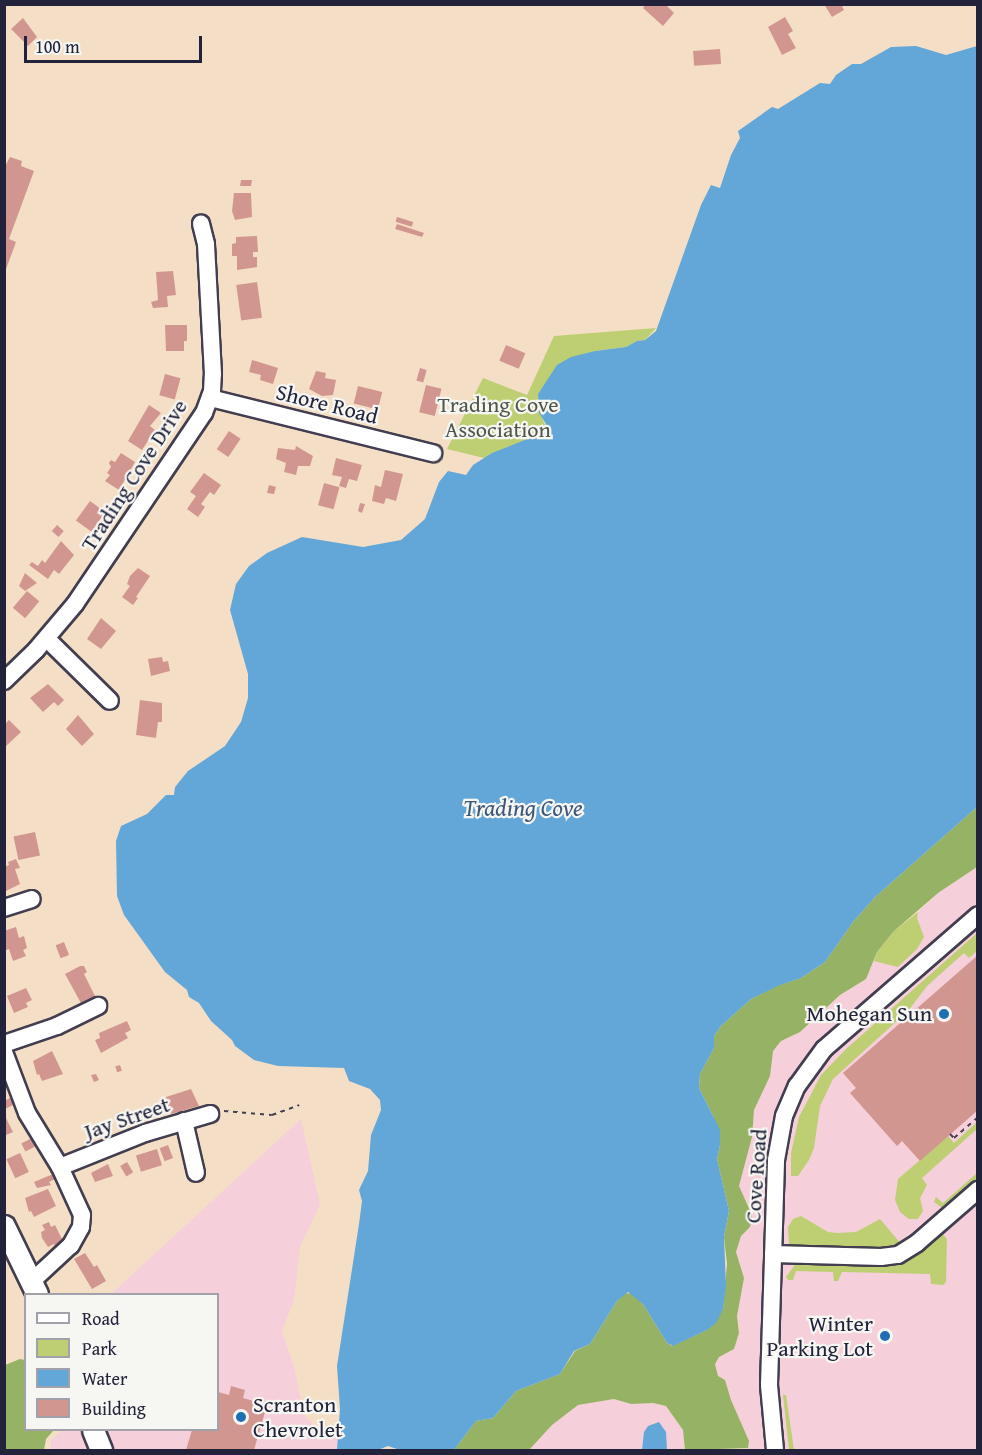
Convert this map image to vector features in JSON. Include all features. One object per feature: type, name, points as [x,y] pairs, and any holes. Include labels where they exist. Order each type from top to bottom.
[{"type":"main road","points":[[4,1226],[34,1288]]},
{"type":"main road","points":[[93,1431],[101,1450]]},
{"type":"street","name":"Trading Cove Drive","points":[[4,681],[47,639],[75,604],[197,424],[210,398],[213,374],[207,255],[201,224]]},
{"type":"street","name":"Shore Road","points":[[210,398],[433,453]]},
{"type":"street","points":[[47,639],[110,701]]},
{"type":"street","points":[[4,908],[32,899]]},
{"type":"street","name":"Cove Road","points":[[775,1450],[769,1385],[779,1137],[784,1116],[797,1086],[809,1067],[832,1042],[978,915]]},
{"type":"street","points":[[4,1044],[57,1026],[98,1006]]},
{"type":"street","points":[[4,1052],[27,1113],[60,1167],[82,1212],[81,1227],[71,1245],[34,1288]]},
{"type":"street","name":"Jay Street","points":[[60,1167],[145,1133],[210,1114]]},
{"type":"street","points":[[184,1121],[196,1173]]},
{"type":"street","points":[[773,1254],[881,1257],[898,1255],[917,1243],[978,1190]]},
{"type":"path","points":[[210,1114],[234,1111],[272,1115],[299,1105]]},
{"type":"path","points":[[950,1134],[954,1138],[978,1117]]},
{"type":"shaded area","name":"Mohegan Sun","points":[[977,867],[977,1450],[743,1450],[748,1448],[749,1441],[725,1380],[718,1376],[715,1364],[719,1357],[734,1349],[740,1329],[737,1316],[744,1278],[736,1252],[741,1236],[750,1227],[751,1207],[739,1190],[739,1186],[752,1137],[754,1110],[770,1076],[773,1051],[781,1041],[800,1032],[840,995],[866,979],[877,952],[938,893]]},
{"type":"shaded area","points":[[301,1119],[320,1205],[300,1247],[294,1300],[282,1331],[294,1367],[304,1415],[326,1438],[339,1424],[337,1449],[340,1450],[51,1450],[51,1440],[62,1431],[219,1431],[219,1293],[112,1293]]},
{"type":"shaded area","points":[[614,1399],[631,1404],[653,1403],[666,1406],[683,1430],[685,1450],[529,1450],[552,1425],[578,1405]]},
{"type":"green space","name":"Trading Cove Association","points":[[656,328],[645,340],[637,341],[626,347],[595,351],[545,384],[538,394],[539,411],[546,427],[535,438],[484,458],[447,449],[483,378],[527,395],[554,336]]},
{"type":"green space","points":[[977,807],[977,867],[938,893],[893,932],[877,952],[866,979],[840,995],[800,1032],[781,1041],[773,1051],[770,1076],[754,1110],[752,1137],[739,1186],[752,1215],[750,1227],[741,1236],[736,1252],[744,1278],[737,1316],[739,1333],[734,1349],[719,1357],[715,1364],[718,1376],[725,1380],[749,1441],[748,1448],[685,1450],[683,1430],[666,1406],[653,1403],[631,1404],[614,1399],[578,1405],[552,1425],[529,1450],[454,1450],[476,1421],[493,1418],[516,1391],[560,1374],[575,1351],[590,1344],[617,1301],[625,1293],[633,1294],[643,1304],[667,1343],[672,1346],[707,1330],[723,1309],[727,1264],[724,1237],[729,1211],[717,1159],[720,1145],[713,1116],[699,1088],[700,1074],[714,1048],[714,1036],[721,1026],[751,999],[779,985],[801,978],[825,962],[853,922],[875,897]]},
{"type":"green space","points":[[918,912],[917,918],[924,937],[917,949],[898,967],[874,961],[877,952],[893,932]]},
{"type":"green space","points":[[977,933],[977,951],[969,958],[964,953],[927,986],[908,1011],[833,1079],[820,1106],[814,1148],[809,1160],[798,1176],[791,1176],[791,1153],[799,1117],[821,1075],[846,1049]]},
{"type":"green space","points":[[977,1122],[977,1129],[922,1178],[927,1185],[920,1198],[923,1211],[918,1219],[909,1219],[900,1212],[895,1200],[898,1179],[948,1136],[954,1143]]},
{"type":"green space","points":[[977,1173],[977,1181],[945,1210],[934,1202],[936,1197],[943,1203]]},
{"type":"green space","points":[[801,1216],[828,1232],[837,1233],[856,1232],[880,1219],[902,1245],[880,1251],[789,1246],[788,1227],[793,1219]]},
{"type":"green space","points":[[939,1234],[943,1234],[947,1239],[946,1282],[943,1285],[931,1284],[930,1274],[842,1272],[838,1281],[834,1281],[833,1272],[796,1271],[793,1280],[788,1280],[786,1277],[797,1262],[885,1264]]},
{"type":"green space","points":[[20,1359],[24,1360],[24,1431],[53,1431],[46,1439],[44,1450],[5,1450],[5,1365]]},
{"type":"green space","points":[[783,1395],[786,1395],[794,1450],[789,1450]]},
{"type":"water","name":"Trading Cove","points":[[916,46],[946,55],[977,46],[977,807],[875,897],[853,922],[825,962],[801,978],[751,999],[721,1026],[714,1036],[714,1048],[700,1074],[699,1088],[720,1130],[717,1159],[729,1211],[724,1237],[726,1285],[723,1309],[716,1323],[707,1330],[673,1346],[667,1343],[643,1304],[628,1292],[617,1301],[590,1344],[574,1351],[560,1374],[516,1391],[493,1418],[476,1421],[454,1450],[400,1450],[388,1446],[378,1450],[337,1449],[340,1409],[337,1366],[362,1201],[359,1190],[368,1171],[371,1135],[381,1110],[380,1100],[370,1089],[349,1081],[344,1068],[278,1066],[254,1060],[235,1046],[232,1040],[211,1021],[199,1003],[189,997],[187,990],[165,972],[124,915],[117,896],[116,841],[121,826],[147,814],[166,795],[174,795],[175,787],[188,771],[225,746],[241,722],[248,698],[248,674],[230,610],[236,584],[249,566],[267,553],[302,537],[363,547],[401,540],[425,519],[439,482],[448,471],[466,475],[473,465],[492,453],[540,434],[546,424],[539,413],[538,394],[557,365],[571,357],[626,347],[637,341],[645,340],[656,331],[701,205],[711,185],[720,188],[731,155],[740,138],[738,131],[772,107],[778,109],[820,83],[830,84],[836,75],[852,64],[861,64],[891,47]]},
{"type":"water","points":[[659,1422],[666,1432],[667,1450],[642,1450],[644,1432],[648,1426]]},
{"type":"building","points":[[646,4],[665,4],[674,13],[663,26],[643,8]]},
{"type":"building","points":[[824,4],[841,4],[844,10],[832,17]]},
{"type":"building","points":[[785,17],[793,31],[788,34],[796,48],[782,55],[768,27]]},
{"type":"building","points":[[23,18],[37,37],[28,46],[11,29]]},
{"type":"building","points":[[720,49],[721,64],[694,66],[693,51]]},
{"type":"building","points":[[10,157],[22,161],[21,166],[34,171],[9,239],[16,242],[5,272],[4,168]]},
{"type":"building","points":[[241,180],[252,180],[251,186],[240,186]]},
{"type":"building","points":[[234,193],[251,193],[252,217],[235,220],[232,211]]},
{"type":"building","points":[[397,217],[413,222],[412,227],[396,222]]},
{"type":"building","points":[[397,224],[424,233],[422,237],[395,229]]},
{"type":"building","points":[[257,236],[258,252],[253,252],[253,257],[257,257],[257,267],[237,270],[237,256],[232,256],[232,244],[236,243],[236,237]]},
{"type":"building","points":[[173,271],[176,295],[167,296],[168,307],[153,308],[151,302],[158,300],[156,272]]},
{"type":"building","points":[[257,282],[262,318],[241,321],[236,285]]},
{"type":"building","points":[[165,325],[187,325],[187,341],[184,341],[184,351],[166,351]]},
{"type":"building","points":[[506,345],[525,353],[519,369],[499,361]]},
{"type":"building","points":[[252,360],[278,368],[273,384],[260,380],[261,375],[249,372]]},
{"type":"building","points":[[420,368],[427,370],[423,382],[416,380]]},
{"type":"building","points":[[316,371],[326,373],[325,378],[336,380],[333,395],[322,396],[309,389]]},
{"type":"building","points":[[165,374],[180,378],[175,399],[159,395]]},
{"type":"building","points":[[426,385],[442,389],[435,416],[419,412]]},
{"type":"building","points":[[358,386],[382,392],[378,410],[354,403]]},
{"type":"building","points":[[149,405],[161,413],[150,426],[155,430],[142,450],[128,441]]},
{"type":"building","points":[[229,431],[241,439],[228,457],[217,449]]},
{"type":"building","points":[[296,446],[313,456],[310,466],[298,466],[296,475],[284,472],[286,463],[276,459],[278,448],[295,450]]},
{"type":"building","points":[[121,453],[135,462],[119,490],[105,481],[110,475],[107,473],[111,467],[109,463],[111,460],[115,462]]},
{"type":"building","points":[[336,458],[362,465],[357,481],[349,479],[346,488],[339,486],[342,477],[332,475]]},
{"type":"building","points":[[385,470],[403,474],[396,501],[386,498],[384,504],[372,501],[375,485],[381,487]]},
{"type":"building","points":[[204,473],[221,485],[214,495],[210,492],[201,504],[205,507],[198,517],[187,509],[196,496],[190,492]]},
{"type":"building","points":[[324,483],[339,487],[334,509],[318,505]]},
{"type":"building","points":[[269,485],[276,487],[274,494],[267,493]]},
{"type":"building","points":[[90,501],[105,512],[91,532],[76,520]]},
{"type":"building","points":[[360,503],[365,504],[362,513],[358,511]]},
{"type":"building","points":[[57,525],[64,531],[59,537],[52,531]]},
{"type":"building","points":[[61,541],[74,555],[59,574],[54,570],[48,579],[29,565],[32,562],[38,566],[42,560],[45,563]]},
{"type":"building","points":[[138,568],[150,576],[133,605],[122,597],[130,586],[127,584],[130,576]]},
{"type":"building","points":[[25,573],[37,583],[25,591],[19,586]]},
{"type":"building","points":[[27,591],[39,601],[25,618],[13,608]]},
{"type":"building","points":[[101,618],[116,631],[101,649],[87,639]]},
{"type":"building","points":[[162,657],[163,662],[168,661],[170,671],[151,676],[148,659]]},
{"type":"building","points":[[48,684],[64,700],[58,706],[54,702],[43,712],[30,698]]},
{"type":"building","points":[[140,700],[162,703],[162,722],[158,722],[156,738],[136,735]]},
{"type":"building","points":[[78,715],[94,734],[82,746],[66,729]]},
{"type":"building","points":[[9,720],[21,732],[4,748],[4,725]]},
{"type":"building","points":[[35,832],[40,855],[18,860],[13,837]]},
{"type":"building","points":[[16,859],[20,868],[15,869],[20,884],[6,891],[4,867],[9,865],[8,862]]},
{"type":"building","points":[[16,927],[19,938],[24,936],[27,948],[23,950],[26,956],[13,961],[9,949],[4,951],[4,931]]},
{"type":"building","points":[[64,942],[69,955],[61,958],[56,945]]},
{"type":"building","name":"Mohegan Sun","points":[[978,955],[978,1110],[920,1161],[902,1141],[897,1146],[850,1093],[856,1088],[843,1073]]},
{"type":"building","points":[[84,966],[87,972],[84,974],[96,998],[82,1005],[65,974]]},
{"type":"building","points":[[26,988],[32,1000],[26,1003],[28,1007],[14,1013],[7,996]]},
{"type":"building","points":[[127,1021],[131,1030],[125,1033],[128,1038],[101,1053],[95,1040],[100,1038],[99,1033]]},
{"type":"building","points":[[52,1051],[63,1074],[42,1081],[39,1074],[37,1075],[33,1061]]},
{"type":"building","points":[[120,1065],[122,1071],[117,1072],[115,1067]]},
{"type":"building","points":[[96,1074],[99,1080],[94,1082],[91,1075]]},
{"type":"building","points":[[191,1089],[199,1106],[171,1114],[166,1097]]},
{"type":"building","points":[[12,1097],[15,1104],[5,1109],[4,1101]]},
{"type":"building","points":[[4,1114],[13,1132],[4,1136]]},
{"type":"building","points":[[32,1138],[36,1146],[25,1151],[21,1143]]},
{"type":"building","points":[[168,1145],[173,1158],[165,1161],[160,1148]]},
{"type":"building","points":[[157,1149],[162,1165],[141,1172],[136,1155]]},
{"type":"building","points":[[20,1153],[29,1172],[15,1178],[6,1159]]},
{"type":"building","points":[[127,1162],[133,1172],[126,1176],[120,1166]]},
{"type":"building","points":[[108,1164],[113,1176],[95,1182],[91,1173]]},
{"type":"building","points":[[53,1174],[55,1179],[49,1182],[51,1185],[37,1188],[34,1182]]},
{"type":"building","points":[[48,1189],[56,1206],[34,1217],[31,1211],[29,1212],[25,1198]]},
{"type":"building","points":[[49,1222],[51,1227],[55,1225],[62,1239],[55,1247],[54,1244],[48,1247],[42,1238],[41,1232],[45,1230],[42,1225]]},
{"type":"building","points":[[85,1253],[94,1267],[97,1265],[106,1281],[92,1289],[74,1259]]},
{"type":"building","name":"Scranton Chevrolet","points":[[231,1386],[245,1390],[243,1398],[267,1405],[254,1450],[186,1450],[192,1431],[219,1431],[219,1392],[229,1395]]},
{"type":"place","name":"Mohegan Sun","points":[[944,1014]]},
{"type":"place","name":"Winter Parking Lot","points":[[885,1336]]},
{"type":"place","name":"Scranton Chevrolet","points":[[241,1417]]}]
